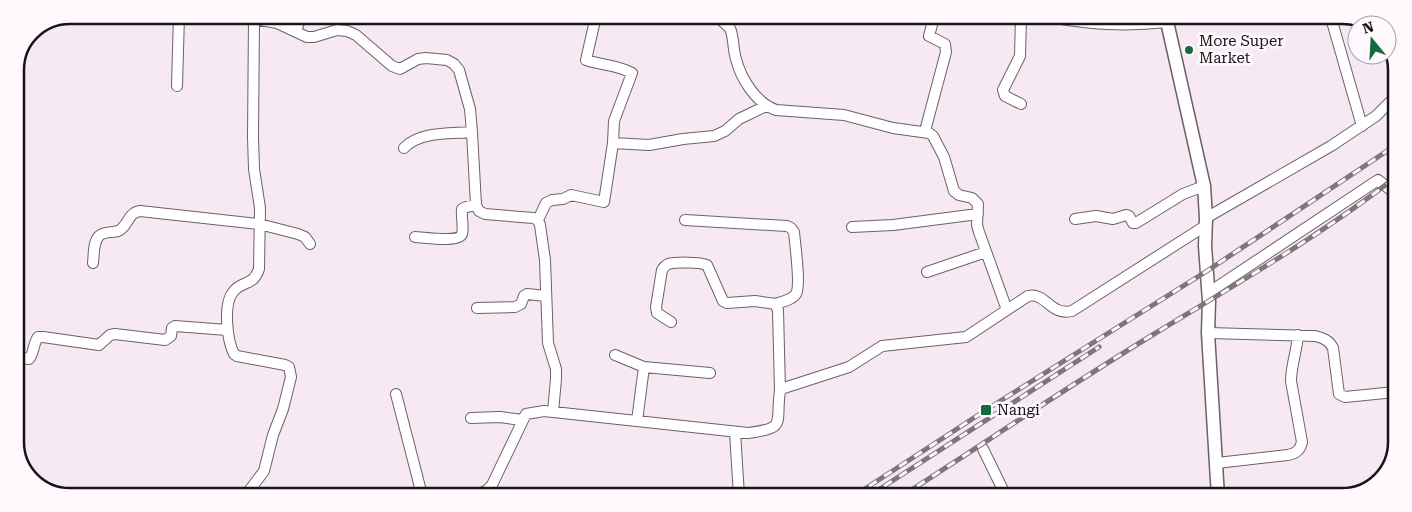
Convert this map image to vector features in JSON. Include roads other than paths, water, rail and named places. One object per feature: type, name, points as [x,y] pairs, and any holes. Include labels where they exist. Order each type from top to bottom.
[{"type":"street","points":[[178,24],[178,86]]},
{"type":"street","points":[[251,488],[264,471],[273,435],[285,404],[291,377],[291,370],[285,365],[237,356],[232,350],[227,330],[229,300],[232,292],[250,282],[256,276],[259,269],[260,208],[254,169],[253,138],[254,24]]},
{"type":"street","points":[[279,24],[307,37],[314,37],[336,30],[347,31],[356,35],[392,66],[400,69],[418,59],[426,58],[447,60],[454,64],[462,77],[470,110],[476,206],[479,211],[485,214],[538,220]]},
{"type":"street","points":[[296,31],[298,24]]},
{"type":"street","points":[[553,412],[556,374],[548,343],[544,260],[538,220],[546,203],[552,200],[563,199],[570,195],[604,202],[613,143],[614,121],[632,73],[624,68],[586,60],[594,24]]},
{"type":"street","points":[[724,24],[730,29],[734,40],[735,57],[742,74],[751,91],[766,106],[776,110],[844,115],[893,128],[925,131],[933,136],[942,152],[954,192],[959,196],[975,200],[979,207],[977,225],[1007,310]]},
{"type":"street","points":[[925,131],[946,52],[945,44],[929,36],[932,24]]},
{"type":"street","points":[[1021,24],[1020,56],[1003,90],[1005,96],[1021,104]]},
{"type":"street","points":[[1100,24],[1136,26],[1146,24]]},
{"type":"street","points":[[1167,24],[1204,186],[1208,333],[1218,488]]},
{"type":"street","points":[[1333,24],[1362,126]]},
{"type":"street","points":[[780,391],[784,388],[849,367],[882,346],[966,337],[1028,296],[1034,294],[1056,310],[1065,313],[1072,311],[1205,222],[1362,126],[1388,104]]},
{"type":"street","points":[[613,143],[649,145],[714,136],[725,131],[738,119],[766,106]]},
{"type":"street","points":[[404,148],[414,139],[472,132]]},
{"type":"street","points":[[1208,293],[1378,180],[1388,188]]},
{"type":"street","points":[[1075,219],[1096,216],[1113,219],[1126,215],[1133,223],[1136,223],[1184,194],[1204,186]]},
{"type":"street","points":[[415,237],[453,239],[459,237],[462,233],[462,209],[476,206]]},
{"type":"street","points":[[93,263],[98,237],[103,233],[123,228],[130,215],[134,212],[173,214],[259,224],[298,234],[305,237],[310,244]]},
{"type":"street","points":[[852,227],[893,225],[978,214]]},
{"type":"street","points":[[671,322],[657,312],[656,307],[662,270],[670,264],[699,263],[707,265],[723,301],[727,303],[755,301],[775,304],[793,298],[797,293],[798,277],[794,232],[791,228],[787,226],[685,220]]},
{"type":"street","points":[[927,272],[986,252]]},
{"type":"street","points":[[477,308],[515,307],[521,304],[524,296],[527,294],[546,296]]},
{"type":"street","points":[[490,488],[501,469],[522,420],[526,414],[535,411],[748,433],[769,430],[776,426],[780,391],[778,310],[775,304]]},
{"type":"street","points":[[24,359],[29,359],[32,356],[36,340],[38,337],[43,336],[99,345],[110,335],[115,334],[165,340],[171,336],[172,328],[175,326],[227,330]]},
{"type":"street","points":[[1208,333],[1315,336],[1330,342],[1333,348],[1338,391],[1341,396],[1388,393]]},
{"type":"street","points":[[1217,464],[1288,455],[1296,453],[1300,448],[1302,442],[1291,381],[1298,335]]},
{"type":"street","points":[[615,355],[644,367],[710,373]]},
{"type":"street","points":[[637,421],[644,367]]},
{"type":"street","points":[[396,394],[420,488]]},
{"type":"street","points":[[471,418],[500,417],[522,420]]},
{"type":"street","points":[[735,432],[738,488]]},
{"type":"street","points":[[983,449],[1002,488]]},
{"type":"railway","points":[[866,488],[1207,271],[1388,150]]},
{"type":"railway","points":[[914,488],[1154,334],[1308,239],[1388,183]]},
{"type":"railway","points":[[881,488],[1099,347]]},
{"type":"place","name":"More Super Market","points":[[1189,50]]},
{"type":"place","name":"Nangi","points":[[986,410]]}]
